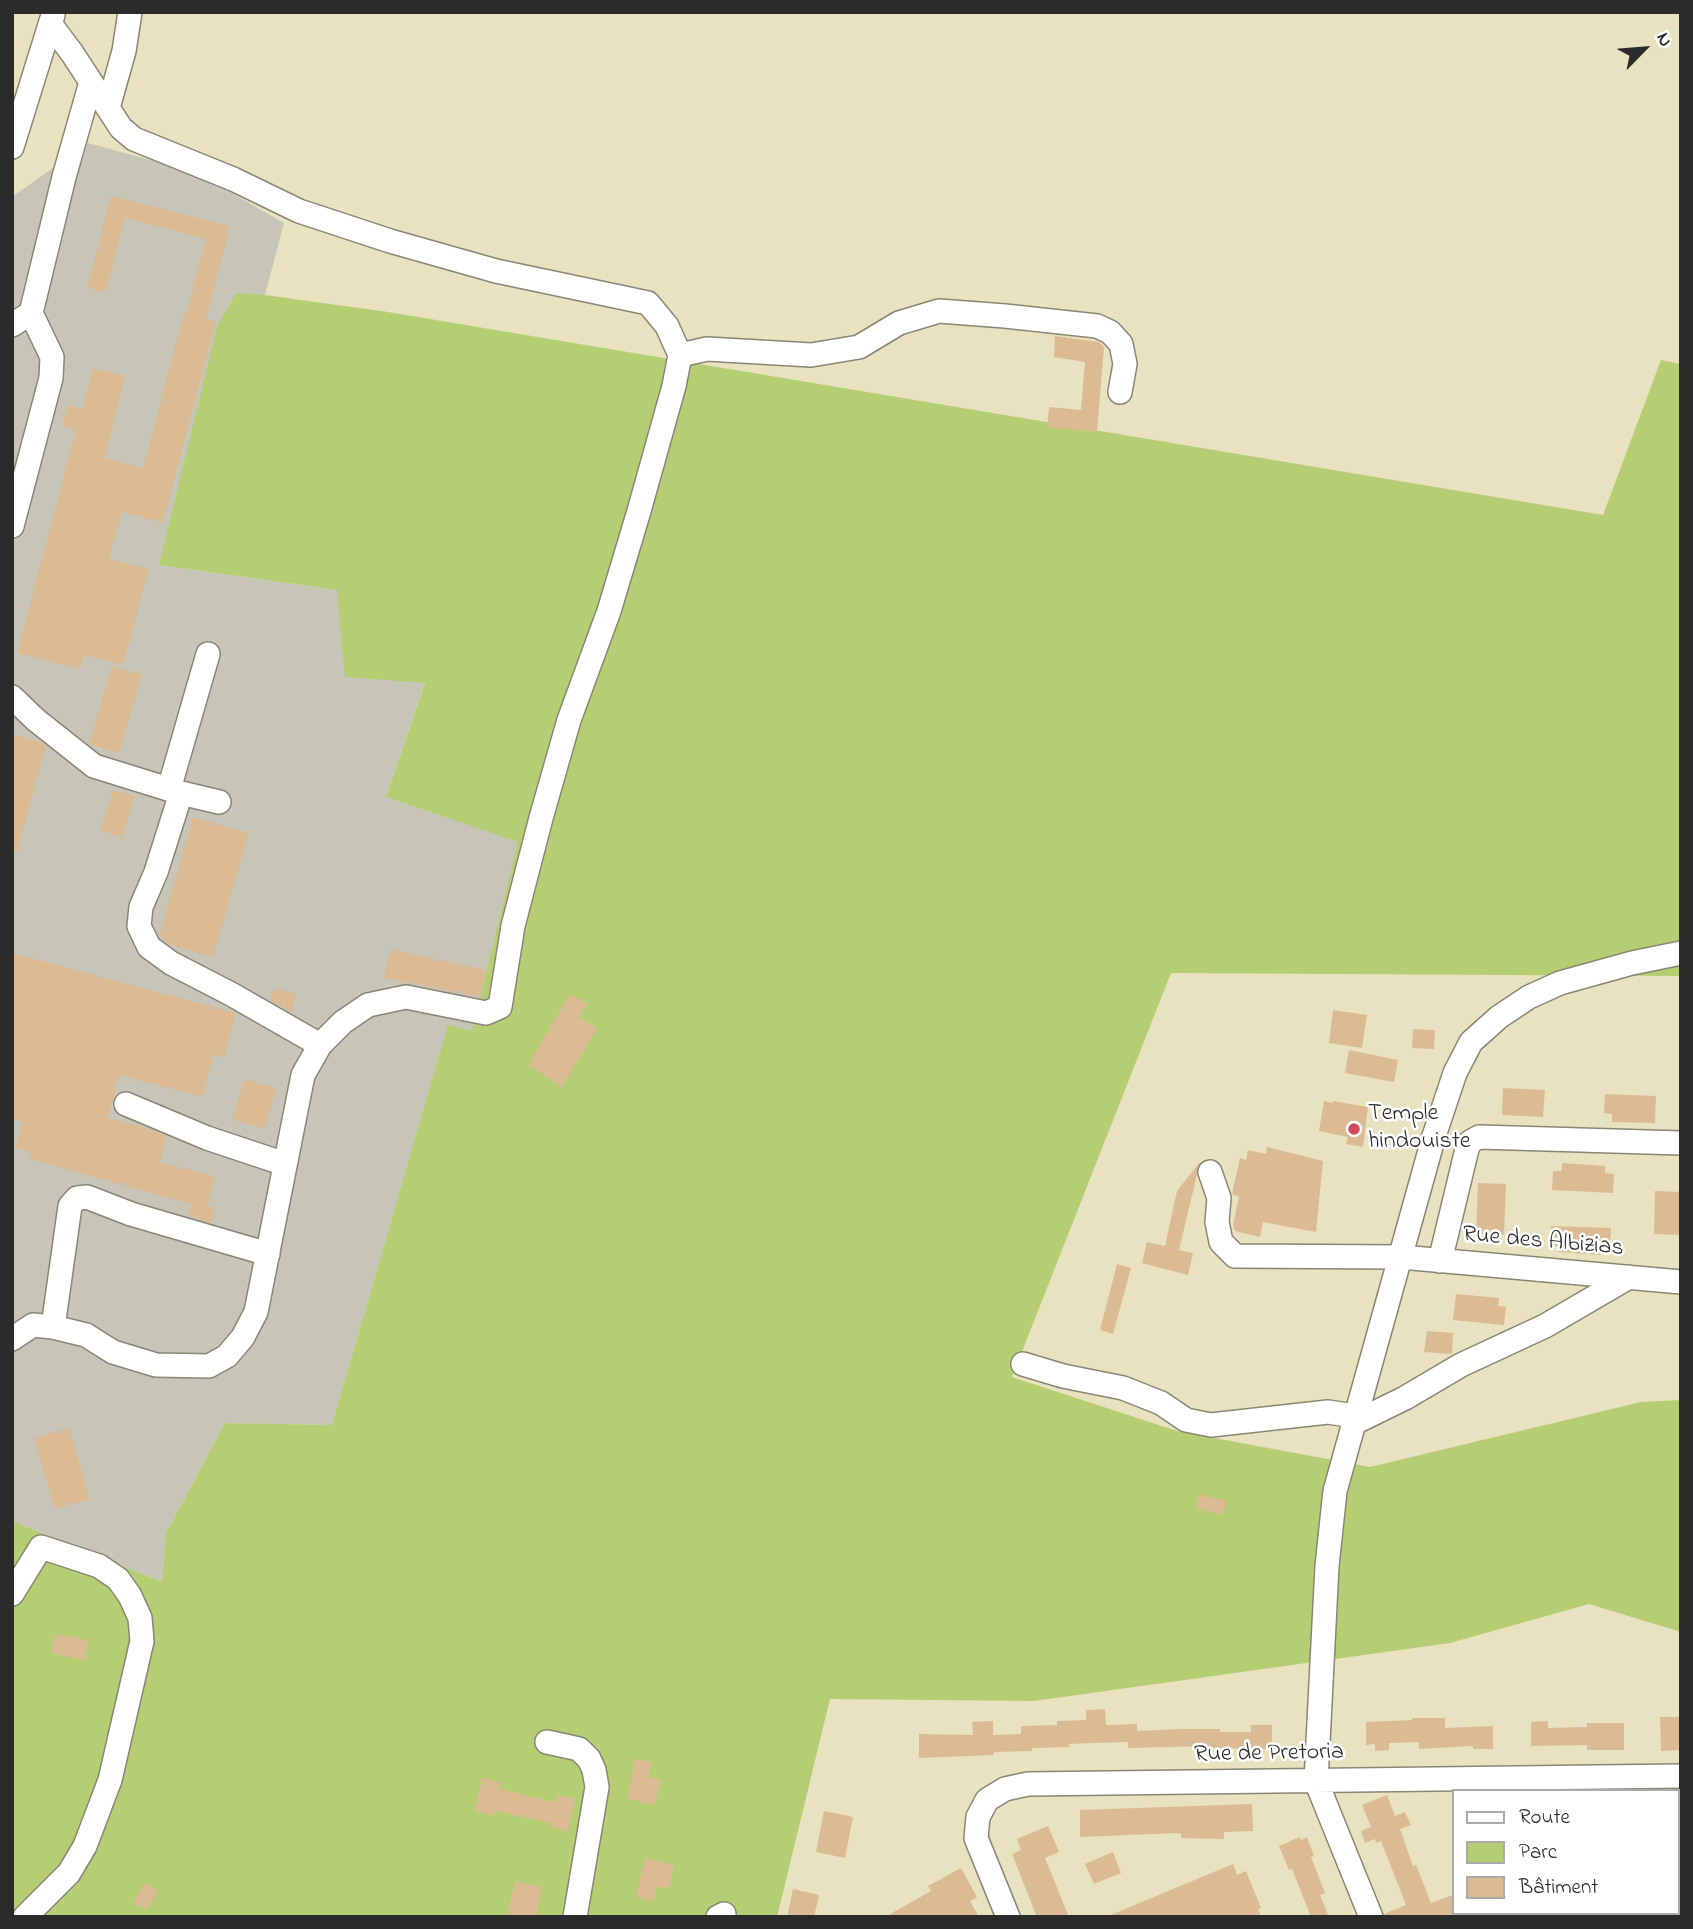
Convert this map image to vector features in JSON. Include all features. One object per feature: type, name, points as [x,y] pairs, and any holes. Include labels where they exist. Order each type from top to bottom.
[{"type":"street","points":[[108,108],[124,51],[130,12]]},
{"type":"street","points":[[12,1339],[33,1325],[53,1327],[86,1335],[113,1352],[156,1366],[209,1366],[228,1356],[243,1338],[256,1312],[303,1075],[320,1045],[343,1023],[368,1005],[406,997],[486,1013],[500,1007],[513,926],[544,806],[569,720],[609,611],[674,386],[680,355],[667,326],[649,303],[496,271],[390,241],[299,211],[233,179],[134,139],[121,128],[52,19]]},
{"type":"street","points":[[12,147],[52,19]]},
{"type":"street","points":[[12,526],[19,477],[51,378],[52,358],[22,319],[91,82]]},
{"type":"street","points":[[680,355],[708,349],[811,355],[859,346],[899,323],[939,311],[1097,326],[1110,332],[1121,344],[1125,364],[1120,392]]},
{"type":"street","points":[[208,653],[156,872],[141,908],[139,926],[149,947],[171,963],[320,1045]]},
{"type":"street","points":[[12,697],[36,720],[94,766],[219,802]]},
{"type":"street","points":[[1371,1917],[1316,1781],[1327,1566],[1335,1491],[1434,1136],[1455,1073],[1471,1042],[1499,1017],[1529,997],[1560,983],[1632,962],[1681,953]]},
{"type":"street","points":[[126,1104],[207,1138],[285,1164]]},
{"type":"street","points":[[1440,1261],[1467,1149],[1470,1142],[1479,1137],[1681,1143]]},
{"type":"street","name":"Rue des Albizias","points":[[1210,1172],[1219,1198],[1217,1222],[1221,1242],[1235,1256],[1401,1257],[1681,1282]]},
{"type":"street","points":[[53,1327],[69,1206],[76,1198],[87,1197],[131,1214],[268,1254]]},
{"type":"street","points":[[1023,1364],[1063,1376],[1123,1388],[1161,1404],[1186,1420],[1210,1425],[1328,1412],[1354,1420],[1405,1398],[1461,1365],[1545,1326],[1629,1277]]},
{"type":"street","points":[[12,1594],[41,1547],[99,1566],[118,1579],[130,1596],[140,1618],[142,1641],[110,1780],[85,1846],[69,1873],[25,1917]]},
{"type":"street","points":[[547,1742],[579,1749],[589,1759],[597,1787],[575,1917]]},
{"type":"street","name":"Rue de Pretoria","points":[[1008,1917],[976,1838],[978,1817],[987,1800],[1005,1789],[1028,1784],[1681,1776]]},
{"type":"shaded area","points":[[88,143],[194,172],[284,223],[265,295],[236,294],[159,565],[337,590],[425,682],[386,797],[519,842],[472,1032],[448,1026],[332,1425],[225,1423],[166,1533],[162,1582],[12,1521],[12,197]]},
{"type":"green space","points":[[236,293],[388,312],[1603,515],[1661,360],[1681,364],[1681,976],[1171,973],[1012,1377],[1177,1431],[1370,1467],[1641,1402],[1681,1400],[1681,1632],[1589,1604],[1450,1643],[1034,1701],[830,1699],[777,1917],[12,1917],[12,1521],[162,1582],[166,1533],[225,1423],[332,1425],[448,1025],[472,1031],[518,842],[386,797],[425,683],[345,677],[337,590],[159,565],[217,327]]},
{"type":"building","points":[[111,196],[230,226],[206,319],[216,321],[163,523],[122,512],[109,559],[149,569],[123,665],[84,655],[80,669],[17,653],[76,430],[62,426],[68,405],[82,409],[93,368],[125,376],[105,458],[143,468],[206,239],[125,218],[106,292],[87,288]]},
{"type":"building","points":[[1055,336],[1099,342],[1104,347],[1097,432],[1047,427],[1049,407],[1081,410],[1085,362],[1054,357]]},
{"type":"building","points":[[112,666],[142,675],[119,754],[89,744]]},
{"type":"building","points":[[12,734],[41,742],[46,746],[17,852],[12,851]]},
{"type":"building","points":[[113,790],[135,796],[122,837],[100,831]]},
{"type":"building","points":[[193,817],[249,833],[213,957],[170,945],[159,935]]},
{"type":"building","points":[[390,949],[486,970],[480,997],[384,978]]},
{"type":"building","points":[[12,953],[236,1013],[224,1058],[213,1055],[203,1097],[119,1075],[108,1118],[166,1136],[160,1162],[215,1176],[207,1207],[215,1208],[211,1223],[188,1216],[191,1204],[30,1159],[31,1152],[16,1148],[22,1122],[12,1119]]},
{"type":"building","points":[[274,988],[296,994],[291,1012],[270,1000]]},
{"type":"building","points":[[570,994],[587,1004],[579,1017],[597,1028],[562,1087],[528,1065]]},
{"type":"building","points":[[1333,1010],[1367,1015],[1362,1048],[1329,1043]]},
{"type":"building","points":[[1413,1029],[1435,1030],[1434,1049],[1412,1048]]},
{"type":"building","points":[[1349,1050],[1398,1060],[1394,1082],[1345,1073]]},
{"type":"building","points":[[244,1079],[276,1088],[265,1129],[232,1120]]},
{"type":"building","points":[[1503,1088],[1545,1090],[1543,1117],[1502,1115]]},
{"type":"building","points":[[1605,1094],[1656,1096],[1655,1123],[1612,1122],[1612,1114],[1604,1113]]},
{"type":"building","points":[[1324,1101],[1368,1107],[1363,1147],[1346,1144],[1348,1137],[1319,1131]]},
{"type":"building","points":[[1267,1147],[1323,1161],[1316,1232],[1263,1222],[1260,1237],[1235,1231],[1233,1225],[1239,1197],[1232,1194],[1240,1158],[1246,1160],[1248,1150],[1266,1154]]},
{"type":"building","points":[[1200,1162],[1179,1250],[1193,1253],[1188,1275],[1142,1263],[1147,1242],[1165,1246],[1177,1191]]},
{"type":"building","points":[[1562,1163],[1605,1166],[1605,1173],[1614,1174],[1613,1193],[1552,1190],[1553,1171],[1562,1171]]},
{"type":"building","points":[[1478,1183],[1506,1184],[1504,1235],[1476,1234]]},
{"type":"building","points":[[1655,1191],[1681,1192],[1681,1235],[1654,1234]]},
{"type":"building","points":[[1551,1226],[1611,1228],[1610,1248],[1601,1248],[1601,1255],[1558,1252],[1559,1246],[1550,1245]]},
{"type":"building","points":[[1117,1264],[1131,1268],[1113,1334],[1100,1330]]},
{"type":"building","points":[[1456,1294],[1499,1298],[1498,1306],[1506,1307],[1504,1325],[1453,1320]]},
{"type":"building","points":[[1427,1331],[1453,1333],[1452,1354],[1424,1352]]},
{"type":"building","points":[[69,1428],[90,1499],[55,1509],[34,1438]]},
{"type":"building","points":[[1199,1494],[1226,1501],[1223,1515],[1196,1508]]},
{"type":"building","points":[[55,1634],[89,1640],[84,1660],[51,1653]]},
{"type":"building","points":[[1105,1709],[1106,1725],[1137,1724],[1137,1731],[1220,1729],[1220,1732],[1251,1732],[1251,1725],[1272,1725],[1272,1749],[1209,1746],[1128,1748],[1128,1742],[1069,1744],[1069,1747],[1032,1748],[1032,1751],[994,1752],[994,1755],[919,1758],[919,1734],[973,1735],[972,1722],[993,1721],[993,1735],[1021,1734],[1021,1726],[1057,1725],[1057,1721],[1086,1720],[1086,1710]]},
{"type":"building","points":[[1660,1717],[1681,1717],[1681,1750],[1661,1751]]},
{"type":"building","points":[[1445,1718],[1445,1728],[1493,1726],[1493,1749],[1473,1749],[1473,1746],[1419,1749],[1419,1742],[1389,1743],[1389,1750],[1375,1751],[1375,1744],[1366,1745],[1366,1722]]},
{"type":"building","points":[[1548,1721],[1548,1728],[1587,1727],[1587,1723],[1624,1723],[1624,1750],[1587,1750],[1587,1745],[1531,1746],[1531,1722]]},
{"type":"building","points":[[635,1759],[652,1762],[648,1777],[661,1780],[655,1805],[627,1799]]},
{"type":"building","points":[[482,1778],[501,1783],[500,1789],[529,1796],[556,1802],[557,1795],[575,1799],[568,1831],[550,1827],[551,1823],[495,1811],[494,1816],[475,1811]]},
{"type":"building","points":[[1387,1795],[1395,1816],[1405,1812],[1411,1825],[1400,1829],[1413,1866],[1416,1865],[1431,1903],[1452,1895],[1453,1917],[1385,1917],[1384,1914],[1406,1905],[1381,1841],[1376,1843],[1375,1839],[1365,1843],[1361,1831],[1371,1827],[1362,1805]]},
{"type":"building","points":[[1252,1804],[1253,1831],[1224,1832],[1224,1839],[1181,1838],[1178,1833],[1080,1837],[1080,1810]]},
{"type":"building","points":[[824,1811],[853,1817],[845,1858],[816,1852]]},
{"type":"building","points":[[1048,1826],[1059,1852],[1045,1858],[1069,1917],[1037,1917],[1012,1854],[1021,1850],[1017,1839]]},
{"type":"building","points":[[1300,1837],[1301,1840],[1307,1837],[1314,1856],[1311,1857],[1325,1893],[1320,1895],[1329,1917],[1311,1917],[1292,1869],[1289,1870],[1279,1846]]},
{"type":"building","points":[[1113,1852],[1121,1873],[1094,1884],[1085,1864]]},
{"type":"building","points":[[645,1858],[674,1865],[669,1889],[657,1886],[653,1901],[636,1897]]},
{"type":"building","points":[[1233,1864],[1237,1875],[1246,1871],[1261,1908],[1258,1909],[1261,1917],[1106,1917]]},
{"type":"building","points":[[961,1868],[977,1897],[970,1901],[979,1917],[885,1917],[931,1891],[928,1886]]},
{"type":"building","points":[[515,1881],[542,1887],[536,1917],[507,1917]]},
{"type":"building","points":[[144,1883],[158,1890],[147,1910],[133,1903]]},
{"type":"building","points":[[793,1889],[819,1895],[814,1917],[787,1917]]},
{"type":"place","name":"Temple hindouiste","points":[[1354,1129]]}]
